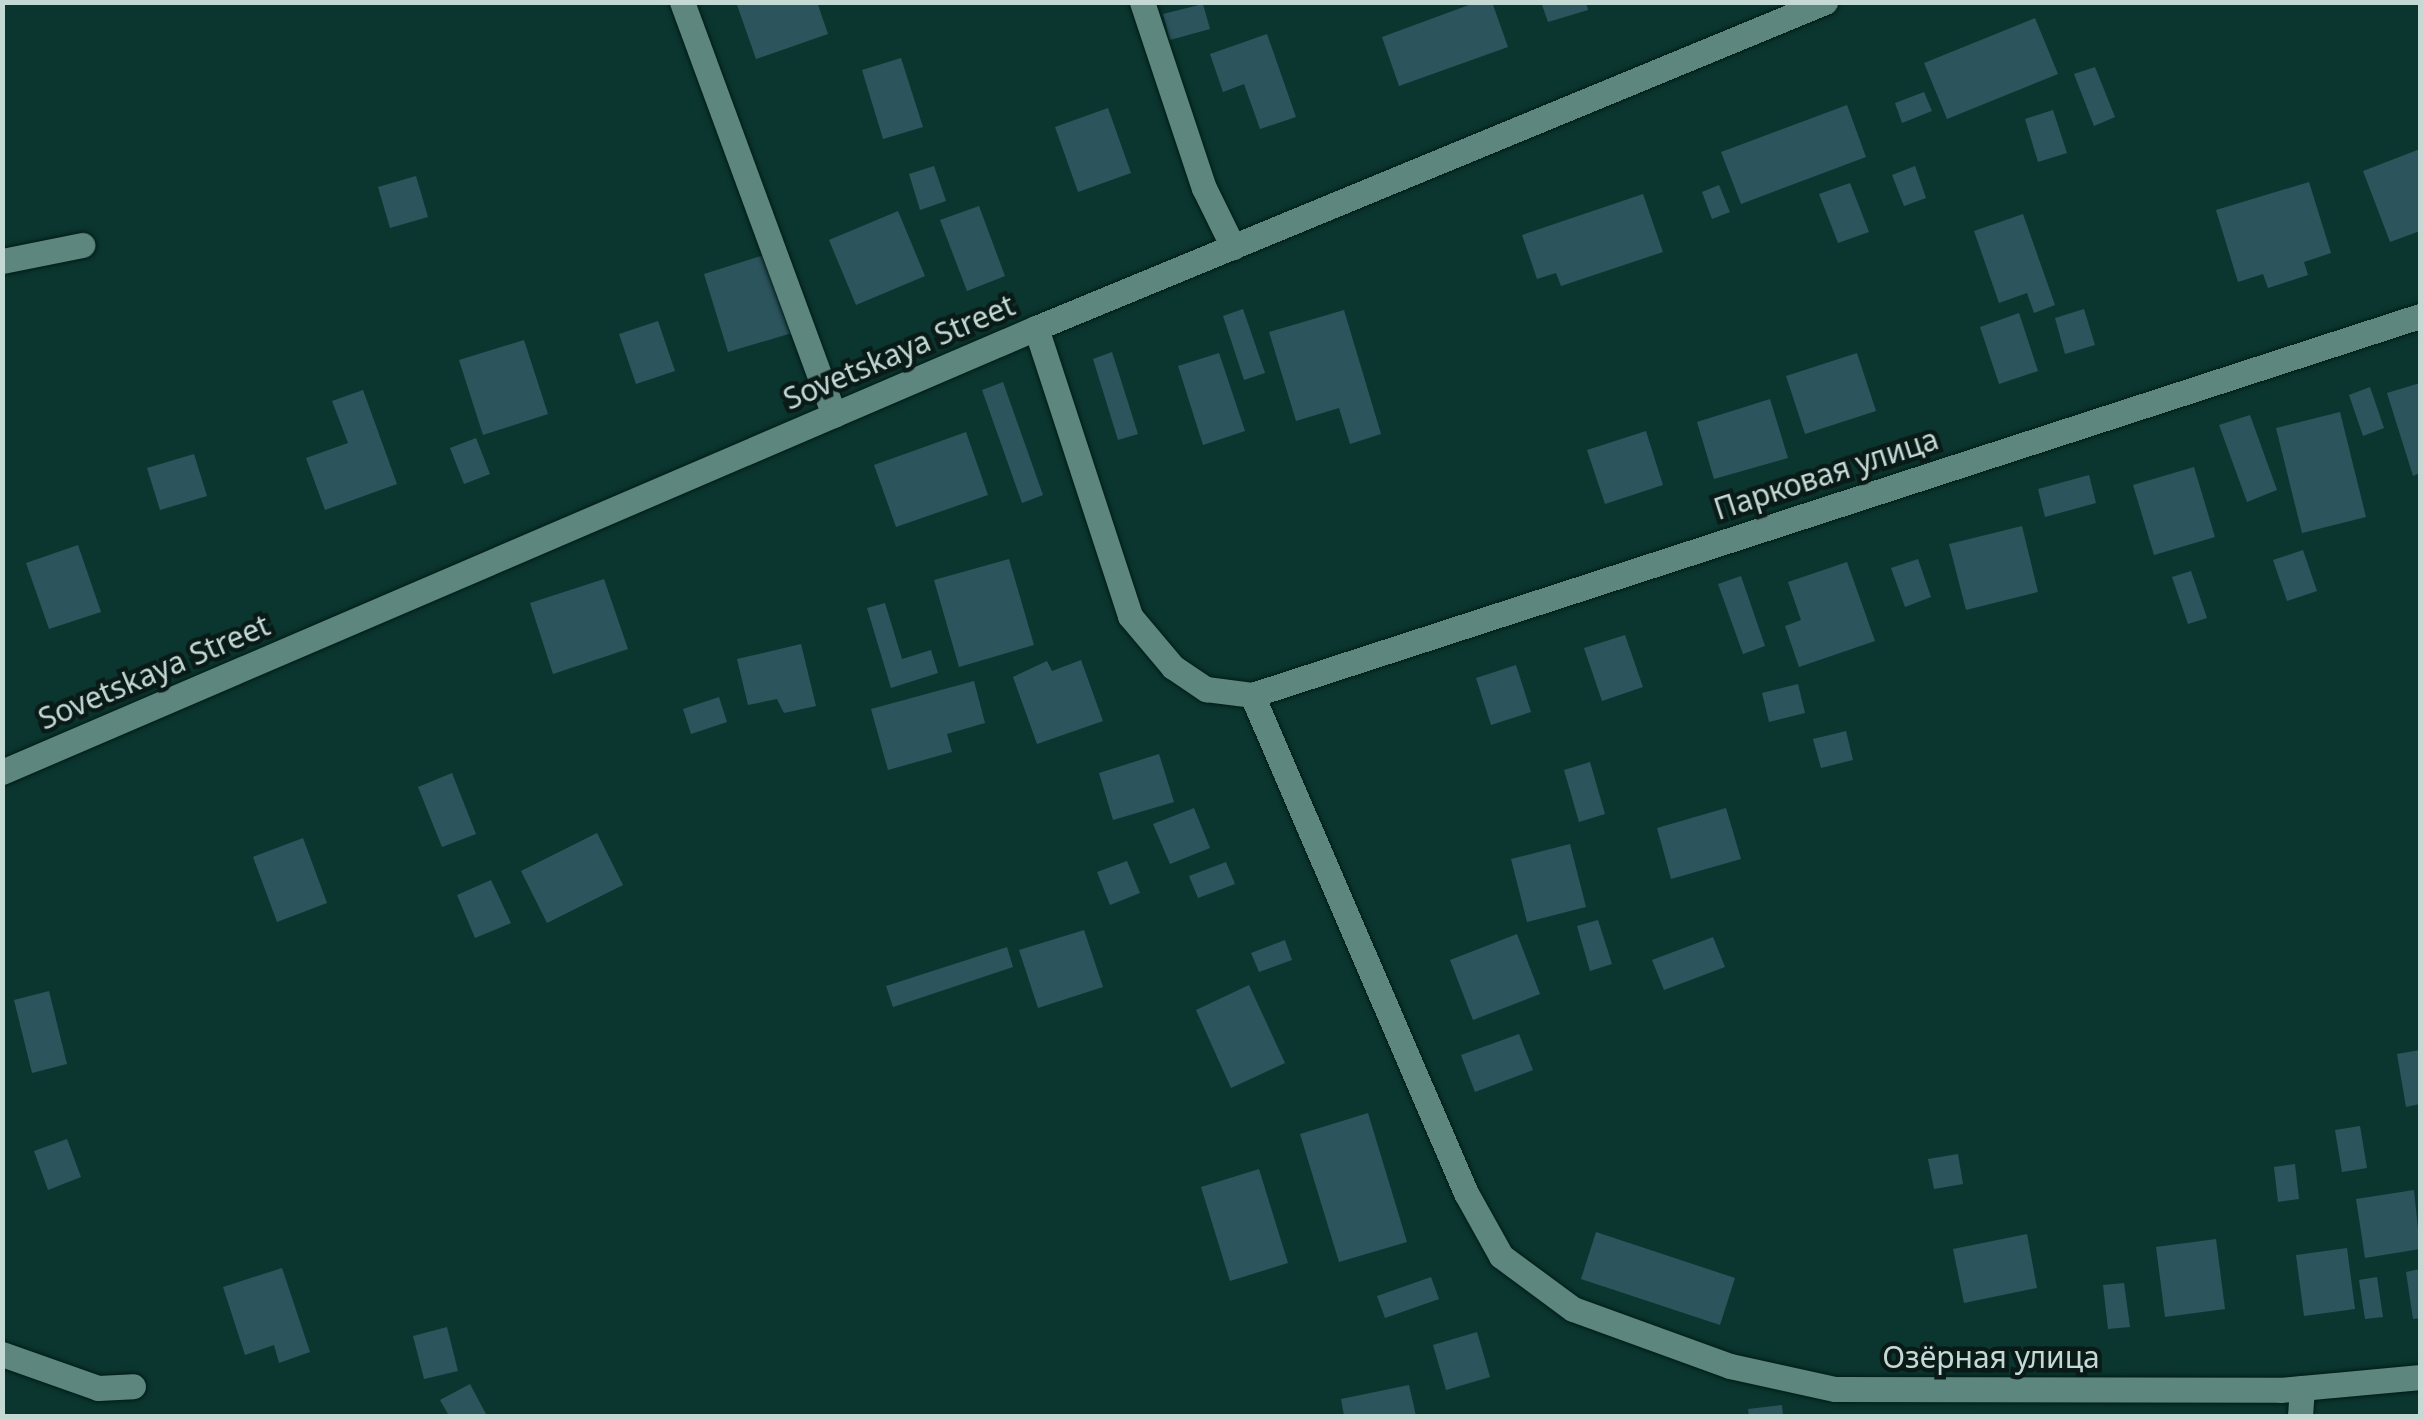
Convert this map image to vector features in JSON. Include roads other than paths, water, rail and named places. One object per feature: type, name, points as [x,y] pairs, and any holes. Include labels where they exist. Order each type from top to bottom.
[{"type":"street","points":[[682,2],[834,415]]},
{"type":"street","points":[[1142,2],[1204,188],[1233,246]]},
{"type":"street","name":"Sovetskaya Street","points":[[2,772],[1036,328],[1825,2]]},
{"type":"street","points":[[2,261],[82,245]]},
{"type":"street","name":"Парковая улица","points":[[1252,695],[2420,316]]},
{"type":"street","points":[[1036,328],[1130,616],[1184,674],[1206,689],[1252,695]]},
{"type":"street","name":"Озёрная улица","points":[[1252,695],[1466,1193],[1501,1256],[1573,1309],[1730,1366],[1835,1389],[2302,1388],[2420,1377]]},
{"type":"street","points":[[2,1354],[98,1388],[133,1386]]},
{"type":"street","points":[[2300,1416],[2302,1388]]}]
